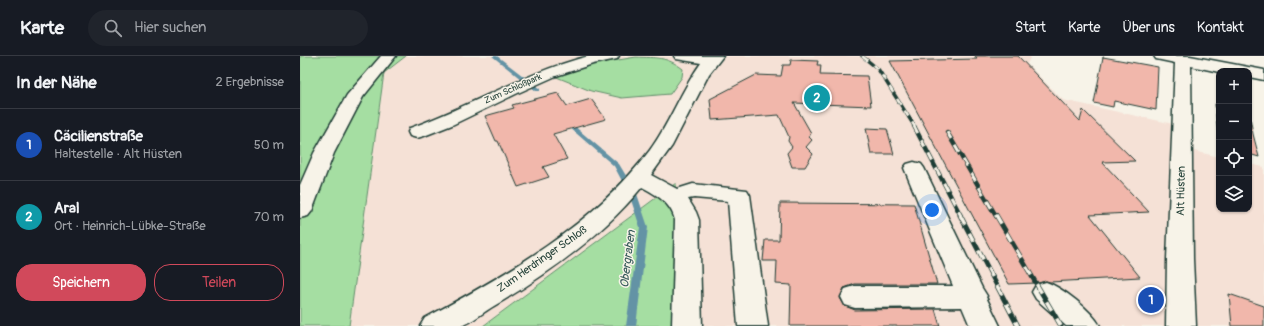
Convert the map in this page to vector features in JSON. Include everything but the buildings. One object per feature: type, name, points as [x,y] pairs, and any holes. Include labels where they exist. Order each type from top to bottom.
[{"type":"street","points":[[300,211],[324,153],[355,94],[389,56]]},
{"type":"street","name":"Zum Schloßpark","points":[[417,132],[454,118],[528,81],[576,64],[612,56]]},
{"type":"street","points":[[681,56],[714,58]]},
{"type":"street","points":[[1176,57],[1227,68]]},
{"type":"street","name":"Alt Hüsten","points":[[1176,57],[1181,326]]},
{"type":"street","name":"Zum Herdringer Schloß","points":[[435,326],[547,258],[574,239],[606,211],[639,178],[661,148],[698,79],[714,58]]},
{"type":"street","points":[[1252,73],[1264,75]]},
{"type":"street","points":[[914,168],[973,296],[985,326]]},
{"type":"street","points":[[639,178],[659,187],[672,197],[686,213],[687,326]]},
{"type":"street","points":[[672,197],[693,191],[739,195],[753,326]]},
{"type":"street","points":[[1046,292],[1085,326]]},
{"type":"street","points":[[855,297],[973,296]]},
{"type":"shaded area","points":[[406,56],[1031,56],[1027,64],[1063,100],[1192,128],[1194,151],[1216,156],[1216,212],[1252,212],[1252,165],[1264,167],[1264,326],[676,326],[676,183],[483,326],[349,326],[384,73]]},
{"type":"green space","points":[[300,56],[406,56],[384,73],[349,326],[300,326]]},
{"type":"green space","points":[[636,57],[666,60],[683,69],[682,77],[670,94],[622,98],[591,91],[554,76],[583,66]]},
{"type":"green space","points":[[676,183],[676,326],[483,326]]},
{"type":"waterway","points":[[494,56],[538,90]]},
{"type":"waterway","name":"Obergraben","points":[[571,126],[617,165],[633,194],[644,227],[631,326]]},
{"type":"railway","points":[[862,56],[878,69],[915,127]]},
{"type":"railway","points":[[914,126],[961,216]]},
{"type":"railway","points":[[947,132],[996,216]]},
{"type":"railway","points":[[960,215],[1018,326]]},
{"type":"railway","points":[[996,215],[1061,326]]},
{"type":"place","name":"Aral","points":[[817,98]]},
{"type":"place","name":"Cäcilienstraße","points":[[1151,300]]}]
